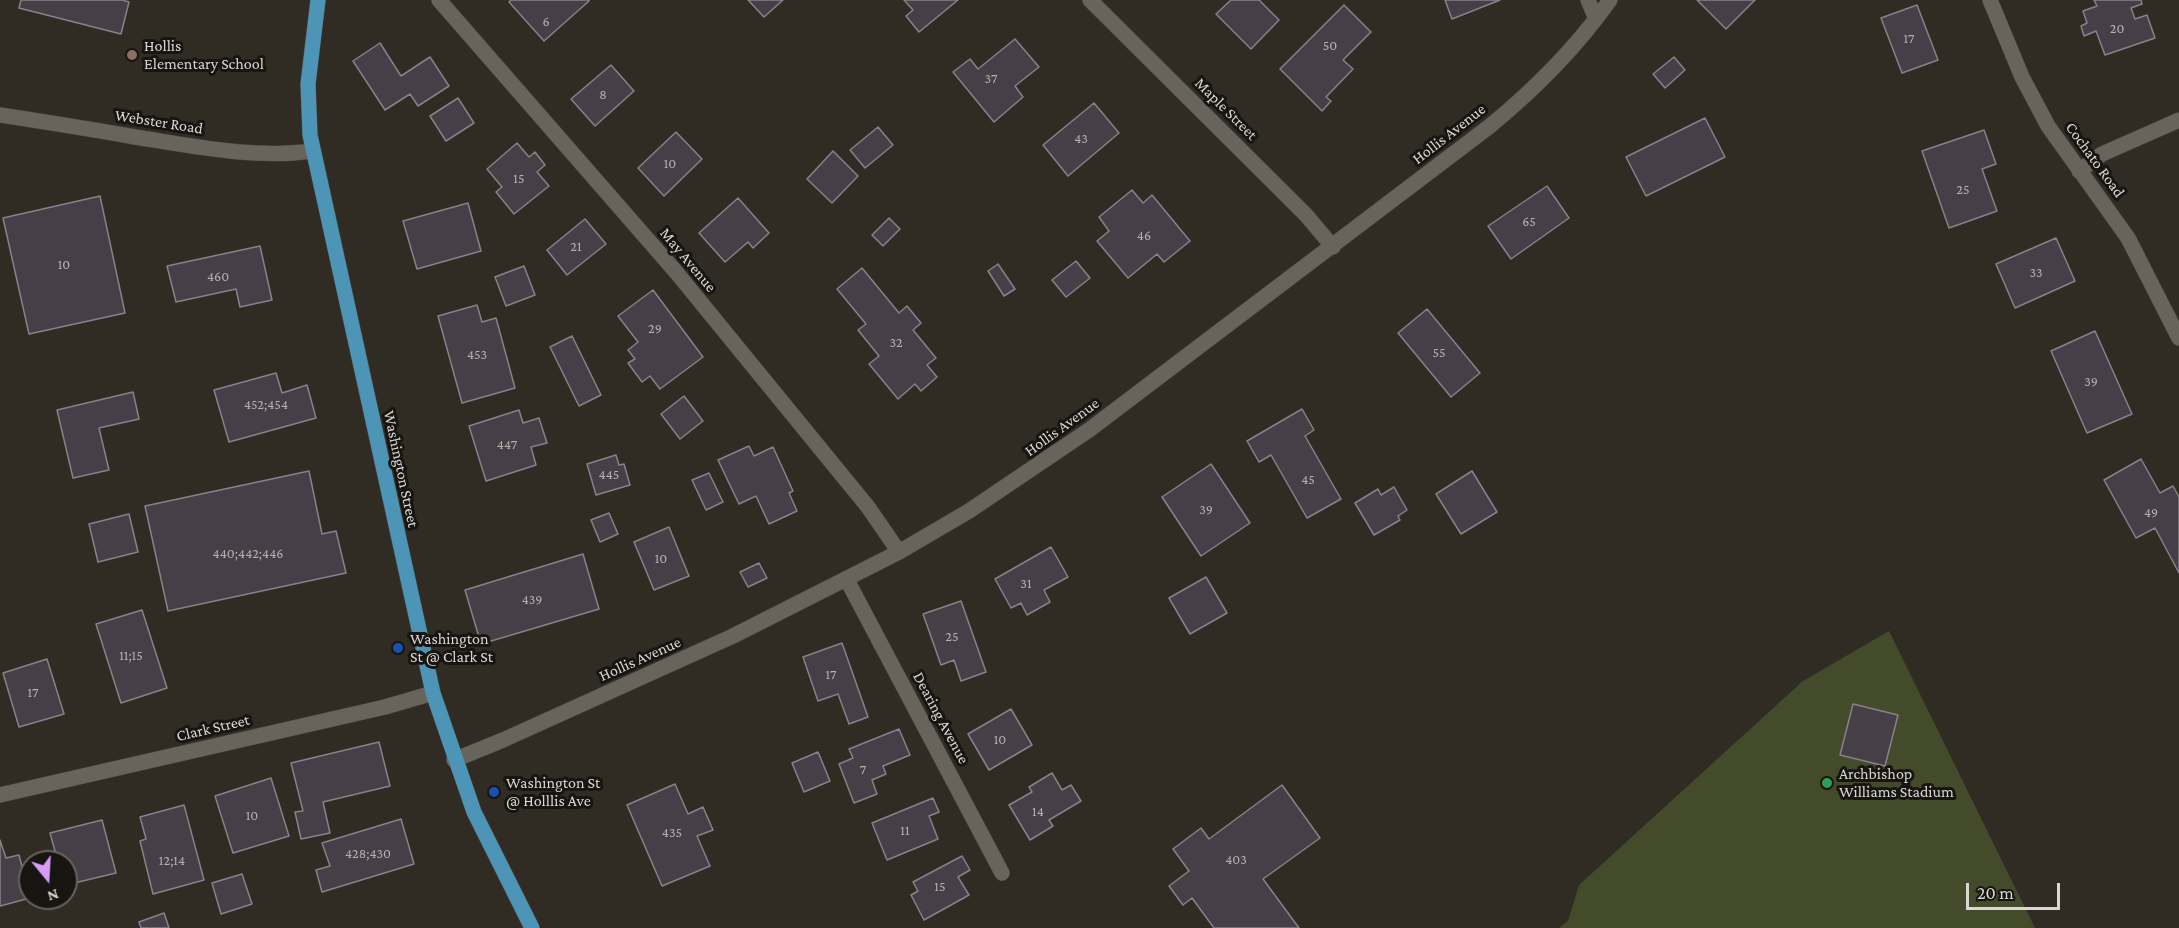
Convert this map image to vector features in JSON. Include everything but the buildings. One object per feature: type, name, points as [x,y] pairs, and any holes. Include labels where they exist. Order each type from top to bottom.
[{"type":"main road","name":"Washington Street","points":[[318,0],[308,84],[312,151],[433,693],[454,760],[495,856],[532,928]]},
{"type":"street","name":"May Avenue","points":[[439,0],[676,272],[868,507],[899,552]]},
{"type":"street","name":"Maple Street","points":[[1090,0],[1306,215],[1333,247]]},
{"type":"street","points":[[1588,0],[1596,19]]},
{"type":"street","name":"Hollis Avenue","points":[[454,760],[701,651],[847,580],[899,552],[1030,472],[1333,247],[1510,109],[1567,53],[1610,0]]},
{"type":"street","name":"Cochato Road","points":[[1990,0],[2035,103],[2079,171],[2128,238],[2179,338]]},
{"type":"street","name":"Webster Road","points":[[0,115],[169,142],[256,153],[288,154],[312,151]]},
{"type":"street","points":[[2079,171],[2102,154],[2179,120]]},
{"type":"street","name":"Dearing Avenue","points":[[847,580],[1002,873]]},
{"type":"street","name":"Clark Street","points":[[0,795],[385,707],[433,693]]},
{"type":"green space","name":"Archbishop Williams Stadium","points":[[1889,631],[2035,928],[1559,928],[1568,921],[1579,885],[1803,681]]},
{"type":"place","name":"Hollis Elementary School","points":[[132,55]]},
{"type":"place","name":"Washington St @ Clark St","points":[[398,648]]},
{"type":"place","name":"Archbishop Williams Stadium","points":[[1827,783]]},
{"type":"place","name":"Washington St @ Holllis Ave","points":[[494,792]]}]
